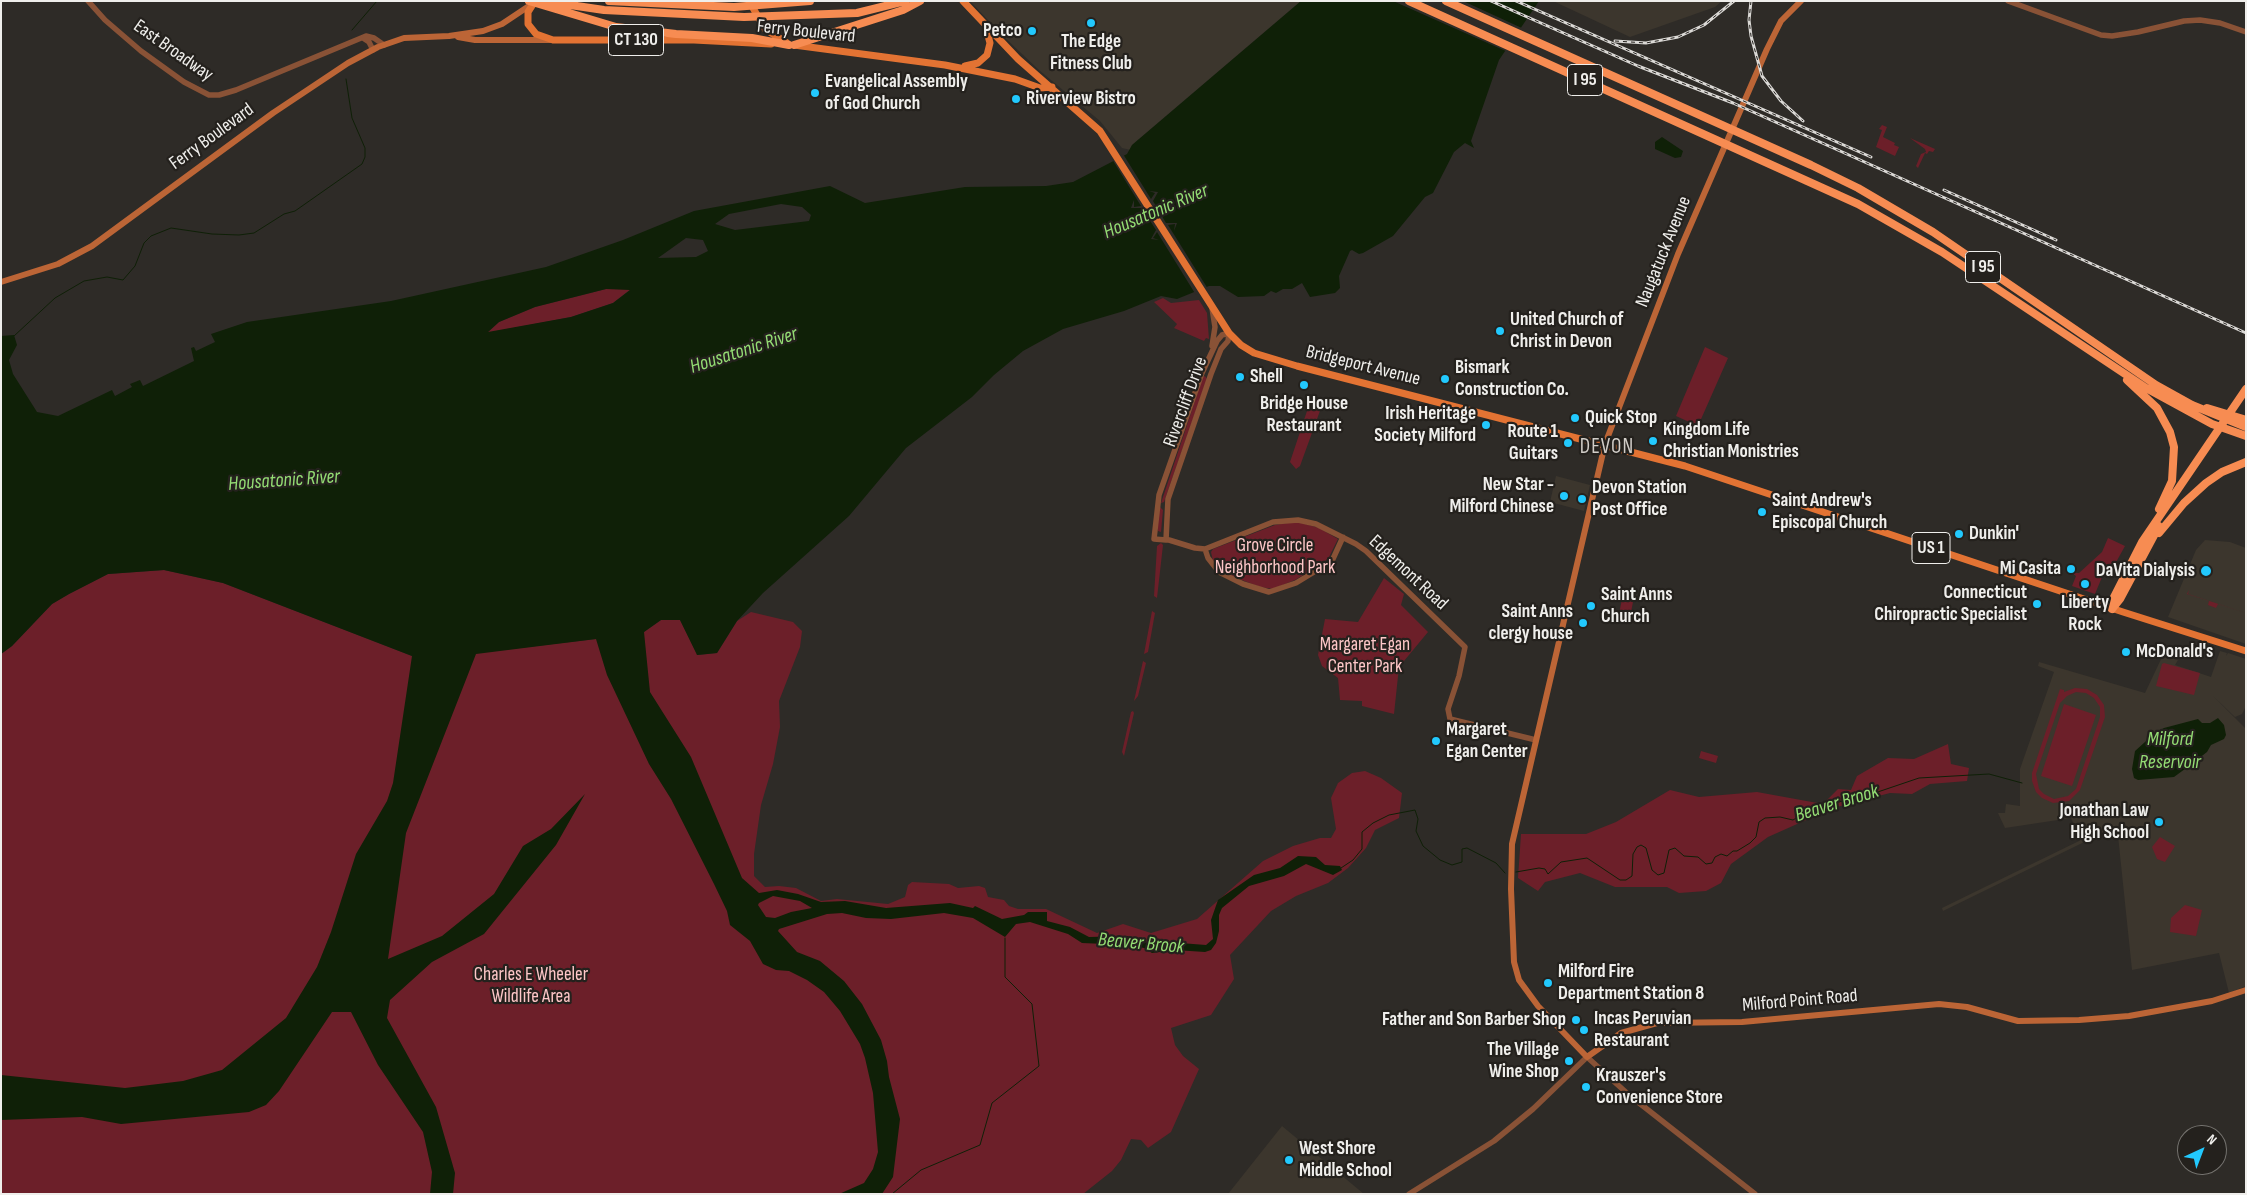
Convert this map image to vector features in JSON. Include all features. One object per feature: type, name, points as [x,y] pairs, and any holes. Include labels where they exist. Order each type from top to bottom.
[{"type":"highway","points":[[609,1],[763,6],[810,1]]},
{"type":"highway","points":[[537,2],[604,10],[769,17],[857,13],[905,1]]},
{"type":"highway","points":[[537,2],[616,27],[676,34],[752,38],[792,45],[903,10],[920,1]]},
{"type":"highway","name":"I 95","points":[[1409,1],[1836,193],[1909,232],[2109,364],[2179,407],[2212,424],[2246,436]]},
{"type":"highway","name":"I 95","points":[[1446,1],[1826,172],[1907,216],[2156,384],[2192,405],[2240,420]]},
{"type":"highway","points":[[2109,364],[2157,408],[2167,424],[2174,447],[2172,481],[2114,597],[2112,608]]},
{"type":"highway","points":[[2142,542],[2246,389]]},
{"type":"highway","points":[[2112,608],[2120,599],[2147,545],[2180,490],[2246,397]]},
{"type":"highway","points":[[2240,420],[2246,427]]},
{"type":"highway","points":[[2135,571],[2159,533],[2184,503],[2222,472],[2246,462]]},
{"type":"main road","name":"US 1","points":[[963,1],[1018,59],[1094,124],[1111,147],[1210,305]]},
{"type":"main road","name":"Naugatuck Avenue","points":[[1587,1057],[1531,997],[1519,980],[1514,965],[1511,853],[1605,444],[1678,254],[1762,62],[1781,21],[1801,1]]},
{"type":"main road","name":"Ferry Boulevard","points":[[537,2],[527,18],[529,27],[539,36],[553,40]]},
{"type":"main road","name":"Ferry Boulevard","points":[[449,36],[493,28],[537,2]]},
{"type":"main road","points":[[747,4],[765,29],[792,45]]},
{"type":"main road","points":[[954,67],[976,64],[986,57],[990,43],[985,26]]},
{"type":"main road","name":"Ferry Boulevard","points":[[1,282],[58,264],[92,246],[253,127],[327,76],[395,40],[418,36],[449,36],[475,40],[694,40],[792,45],[954,67],[1015,79],[1040,88],[1052,87]]},
{"type":"main road","name":"Bridgeport Avenue","points":[[1210,305],[1229,333],[1247,349],[1275,360],[1685,466],[2246,651]]},
{"type":"main road","name":"Milford Point Road","points":[[1587,1057],[1621,1033],[1657,1023],[1742,1022],[1938,1004],[1967,1007],[2018,1021],[2079,1020],[2129,1016],[2212,1001],[2246,990]]},
{"type":"street","name":"East Broadway","points":[[88,1],[105,20],[141,51],[184,82],[208,95],[218,95],[236,90],[363,38]]},
{"type":"street","points":[[2008,1],[2101,35],[2112,36],[2184,21],[2200,20],[2246,32]]},
{"type":"street","points":[[363,38],[371,37],[384,45]]},
{"type":"street","points":[[363,38],[369,42],[373,50]]},
{"type":"street","name":"Rivercliff Drive","points":[[1210,305],[1215,328],[1212,348],[1159,495],[1154,539],[1166,540],[1167,506],[1210,374],[1221,349],[1228,341],[1229,333]]},
{"type":"street","name":"Rivercliff Drive","points":[[1212,348],[1220,337],[1229,333]]},
{"type":"street","points":[[1158,504],[1167,506]]},
{"type":"street","name":"Edgemont Road","points":[[1205,549],[1273,522],[1285,520],[1309,521],[1343,537],[1366,551],[1465,647],[1459,676],[1449,704],[1448,717],[1454,722],[1536,740]]},
{"type":"street","points":[[1166,540],[1205,549],[1208,558],[1219,572],[1243,584],[1269,592],[1296,583],[1332,561],[1343,537]]},
{"type":"street","name":"Milford Point Road","points":[[1409,1194],[1494,1141],[1533,1109],[1587,1057]]},
{"type":"street","name":"Naugatuck Avenue","points":[[1587,1057],[1629,1095],[1755,1194]]},
{"type":"shaded area","points":[[970,1],[1301,1],[1132,145],[1131,150],[1122,148],[1100,121],[1039,70]]},
{"type":"shaded area","points":[[1553,1],[1722,1],[1715,7],[1630,37]]},
{"type":"shaded area","points":[[1556,476],[1590,485],[1584,511],[1550,502]]},
{"type":"shaded area","points":[[2205,540],[2230,542],[2246,548],[2246,644],[2168,617],[2196,550]]},
{"type":"shaded area","name":"Jonathan Law High School","points":[[2220,651],[2227,653],[2226,656],[2228,653],[2246,659],[2246,706],[2242,714],[2235,717],[2213,696],[2246,729],[2246,986],[2229,993],[2219,953],[2132,970],[2117,826],[1943,911],[1942,908],[2081,840],[2071,818],[2005,828],[1998,813],[2005,813],[2006,804],[2020,806],[2020,769],[2054,672],[2038,666],[2039,662],[2145,693],[2163,655],[2178,660],[2175,665],[2211,677]]},
{"type":"shaded area","name":"West Shore Middle School","points":[[1282,1126],[1364,1194],[1228,1194]]},
{"type":"green space","points":[[1882,125],[1887,127],[1883,137],[1899,147],[1895,156],[1876,147],[1882,130],[1879,129]]},
{"type":"green space","points":[[1910,138],[1935,149],[1933,152],[1925,153],[1918,168],[1916,166],[1921,154],[1926,152],[1925,149]]},
{"type":"green space","points":[[606,289],[631,289],[613,303],[571,317],[487,333],[499,322],[535,307]]},
{"type":"green space","points":[[1163,298],[1171,303],[1199,300],[1207,313],[1209,339],[1206,338],[1204,341],[1174,328],[1177,324],[1154,302]]},
{"type":"green space","points":[[1705,347],[1728,358],[1698,426],[1676,416]]},
{"type":"green space","points":[[1205,376],[1207,379],[1164,502],[1161,503],[1203,377]]},
{"type":"green space","points":[[1319,404],[1321,408],[1300,466],[1296,469],[1290,462],[1309,405]]},
{"type":"green space","points":[[1160,507],[1163,510],[1161,532],[1158,531],[1158,508]]},
{"type":"green space","name":"Grove Circle Neighborhood Park","points":[[1302,523],[1319,528],[1338,539],[1329,557],[1323,563],[1295,580],[1273,589],[1260,587],[1234,577],[1213,561],[1211,552],[1213,549],[1275,525]]},
{"type":"green space","points":[[2108,538],[2125,546],[2109,575],[2102,577],[2095,594],[2072,586],[2076,576],[2072,573],[2079,573],[2102,552]]},
{"type":"green space","points":[[1161,543],[1163,545],[1157,598],[1154,596],[1157,546]]},
{"type":"green space","name":"Charles E Wheeler Wildlife Area","points":[[164,570],[223,583],[412,656],[476,653],[596,639],[644,632],[661,620],[680,620],[698,655],[717,653],[737,621],[751,612],[793,622],[802,631],[800,647],[779,701],[780,727],[773,764],[761,805],[754,854],[754,876],[765,887],[796,888],[821,901],[837,899],[888,904],[905,897],[908,885],[912,882],[949,884],[958,888],[979,886],[985,888],[988,897],[1004,900],[1009,906],[1018,909],[1046,909],[1097,933],[1123,924],[1151,933],[1197,919],[1263,861],[1293,846],[1320,838],[1331,838],[1336,829],[1331,798],[1338,783],[1352,773],[1365,771],[1381,778],[1402,793],[1399,818],[1375,830],[1366,848],[1348,868],[1328,883],[1296,896],[1271,911],[1230,955],[1234,979],[1211,1015],[1171,1028],[1175,1045],[1183,1056],[1199,1069],[1171,1132],[1148,1148],[1141,1140],[1131,1139],[1121,1160],[1112,1171],[1083,1194],[1,1194],[1,654],[12,646],[52,604],[69,594],[108,574]]},
{"type":"green space","name":"Margaret Egan Center Park","points":[[1384,578],[1404,594],[1401,605],[1428,632],[1399,667],[1394,714],[1362,706],[1362,701],[1340,700],[1338,678],[1322,666],[1318,655],[1325,619],[1358,622]]},
{"type":"green space","points":[[2189,590],[2188,594],[2246,613],[2218,604],[2216,608],[2208,605],[2209,601],[2187,594]]},
{"type":"green space","points":[[1622,599],[1633,602],[1630,617],[1619,614]]},
{"type":"green space","points":[[1152,611],[1155,613],[1148,652],[1144,654]]},
{"type":"green space","points":[[1143,661],[1146,663],[1138,696],[1134,701]]},
{"type":"green space","points":[[2162,664],[2200,673],[2194,695],[2156,686]]},
{"type":"green space","points":[[2075,688],[2087,689],[2097,695],[2104,705],[2105,717],[2080,790],[2069,801],[2053,803],[2042,798],[2036,792],[2032,781],[2032,773],[2060,689],[2064,690],[2064,692]],"holes":[[[2076,692],[2086,693],[2094,698],[2100,707],[2100,717],[2076,789],[2068,796],[2054,799],[2039,789],[2036,774],[2060,703],[2067,696]]]},
{"type":"green space","points":[[2064,704],[2096,715],[2072,786],[2041,776]]},
{"type":"green space","points":[[1133,711],[1124,756],[1122,752],[1131,712]]},
{"type":"green space","points":[[1948,744],[1951,764],[1969,768],[1967,781],[1930,784],[1912,794],[1890,793],[1833,808],[1768,837],[1731,864],[1721,883],[1706,891],[1679,893],[1667,887],[1615,887],[1580,873],[1545,882],[1538,891],[1518,878],[1521,834],[1586,834],[1616,822],[1670,790],[1699,797],[1757,792],[1823,804],[1838,789],[1851,790],[1857,776],[1888,758],[1914,759]]},
{"type":"green space","points":[[1701,751],[1718,756],[1716,763],[1699,758]]},
{"type":"green space","points":[[2160,837],[2175,846],[2165,862],[2157,859],[2152,847]]},
{"type":"green space","points":[[2185,905],[2202,910],[2196,936],[2170,932],[2171,918]]},
{"type":"water","name":"Housatonic River","points":[[1301,1],[1539,1],[1499,60],[1471,141],[1474,148],[1465,143],[1454,152],[1433,193],[1425,197],[1393,236],[1363,253],[1359,254],[1352,250],[1350,251],[1339,276],[1340,288],[1335,293],[1310,297],[1302,283],[1292,289],[1283,289],[1276,293],[1271,291],[1264,296],[1238,297],[1220,286],[1209,286],[1177,299],[1161,296],[1124,311],[1063,329],[1023,351],[994,375],[972,397],[906,448],[849,516],[763,593],[737,621],[717,653],[697,655],[680,620],[661,620],[644,632],[650,692],[691,757],[742,878],[759,893],[777,890],[798,894],[821,902],[845,901],[886,908],[950,903],[973,908],[975,906],[1002,919],[1024,915],[1028,912],[1047,912],[1047,921],[1070,927],[1089,937],[1127,936],[1156,946],[1180,943],[1206,945],[1213,939],[1211,920],[1218,900],[1254,875],[1280,868],[1298,856],[1316,857],[1325,865],[1340,866],[1342,870],[1333,875],[1306,864],[1284,876],[1249,886],[1222,908],[1219,915],[1219,931],[1216,943],[1211,950],[1205,952],[1175,950],[1152,953],[1144,948],[1129,945],[1082,943],[1068,934],[1030,922],[1016,924],[1005,937],[973,918],[944,913],[891,919],[866,918],[842,913],[827,914],[779,929],[778,931],[797,952],[820,961],[844,981],[862,1004],[881,1040],[887,1061],[889,1077],[900,1119],[893,1177],[882,1194],[839,1194],[864,1183],[873,1169],[878,1152],[873,1093],[860,1044],[840,1011],[824,992],[807,980],[789,971],[776,970],[763,964],[750,941],[730,925],[727,911],[714,884],[671,799],[649,764],[607,675],[596,639],[476,654],[406,833],[388,959],[442,936],[494,894],[523,846],[551,829],[585,794],[556,845],[484,934],[432,962],[390,1000],[387,1018],[436,1107],[455,1173],[453,1194],[430,1194],[432,1172],[423,1132],[378,1065],[351,1012],[332,1012],[279,1091],[266,1105],[249,1112],[121,1124],[82,1117],[1,1120],[1,1075],[125,1088],[183,1081],[222,1070],[286,1018],[317,967],[331,932],[356,854],[387,801],[393,783],[412,656],[223,583],[164,570],[108,574],[69,594],[52,604],[12,646],[1,654],[1,336],[14,335],[17,345],[9,360],[13,374],[37,412],[58,416],[112,390],[115,396],[132,387],[130,384],[140,380],[143,386],[194,361],[191,348],[194,347],[196,351],[215,342],[211,334],[247,322],[391,301],[546,267],[623,240],[694,211],[830,186],[865,203],[965,187],[1046,186],[1073,182],[1127,154],[1132,145]],"holes":[[[781,204],[802,207],[811,215],[809,221],[735,230],[715,224],[729,214]],[[686,238],[703,240],[708,251],[696,257],[658,258]],[[606,289],[630,290],[613,303],[571,317],[488,332],[499,322],[535,307]],[[773,896],[800,901],[812,908],[791,912],[775,918],[766,917],[758,905]]]},
{"type":"water","points":[[1662,137],[1683,151],[1681,157],[1675,158],[1655,149],[1655,142]]},
{"type":"water","name":"Milford Reservoir","points":[[2218,718],[2224,725],[2226,735],[2224,739],[2211,745],[2207,752],[2174,777],[2138,780],[2134,778],[2132,769],[2135,751],[2155,733],[2164,728],[2198,719],[2202,723],[2210,723]]},
{"type":"pier","points":[[1393,1],[1463,1],[1524,29],[1508,52]]},
{"type":"pier","points":[[1123,154],[1151,199],[1155,193],[1149,191],[1158,192],[1153,201],[1166,223],[1177,223],[1174,231],[1175,224],[1168,225],[1208,289],[1196,295],[1157,232],[1153,238],[1159,240],[1151,239],[1156,230],[1142,208],[1131,208],[1134,200],[1134,207],[1141,206],[1112,159]]},
{"type":"waterway","points":[[352,30],[377,1]]},
{"type":"waterway","points":[[14,336],[55,298],[84,281],[107,277],[123,280],[135,266],[144,243],[151,236],[171,228],[212,234],[239,235],[254,233],[284,214],[295,211],[362,164],[365,157],[365,148],[352,118],[346,79]]},
{"type":"waterway","name":"Beaver Brook","points":[[1516,872],[1539,868],[1545,869],[1548,874],[1561,862],[1587,858],[1620,880],[1626,880],[1632,876],[1633,854],[1637,847],[1641,845],[1646,848],[1652,870],[1658,875],[1664,873],[1669,850],[1675,848],[1684,856],[1698,857],[1706,864],[1712,863],[1715,857],[1721,854],[1727,856],[1750,843],[1756,837],[1759,822],[1765,818],[1780,817],[1793,820],[1806,812],[1814,813],[1831,803],[1857,799],[1919,778],[1989,774],[2022,783]]},
{"type":"waterway","name":"Beaver Brook","points":[[1341,868],[1353,860],[1362,849],[1362,832],[1373,823],[1389,815],[1415,810],[1418,819],[1416,831],[1423,846],[1440,860],[1452,865],[1462,862],[1462,849],[1467,848],[1496,863],[1505,873]]},
{"type":"waterway","points":[[892,1194],[921,1170],[980,1145],[992,1103],[1039,1066],[1032,1004],[1005,977],[1005,938]]},
{"type":"railway","points":[[1491,1],[1638,66],[1733,103],[2246,333]]},
{"type":"railway","points":[[1516,1],[1871,157]]},
{"type":"railway","points":[[1615,41],[1646,43],[1678,37],[1704,25],[1734,1]]},
{"type":"railway","points":[[1751,1],[1749,20],[1751,36],[1762,76],[1781,101],[1803,121]]},
{"type":"railway","points":[[1944,190],[2056,240]]},
{"type":"place","name":"The Edge Fitness Club","points":[[1091,23]]},
{"type":"place","name":"Petco","points":[[1032,31]]},
{"type":"place","name":"Evangelical Assembly of God Church","points":[[815,93]]},
{"type":"place","name":"Riverview Bistro","points":[[1016,99]]},
{"type":"place","name":"United Church of Christ in Devon","points":[[1500,331]]},
{"type":"place","name":"Shell","points":[[1240,377]]},
{"type":"place","name":"Bismark Construction Co.","points":[[1445,379]]},
{"type":"place","name":"Bridge House Restaurant","points":[[1304,385]]},
{"type":"place","name":"Quick Stop","points":[[1575,418]]},
{"type":"place","name":"Irish Heritage Society Milford","points":[[1486,425]]},
{"type":"place","name":"Kingdom Life Christian Monistries","points":[[1653,441]]},
{"type":"place","name":"Route 1 Guitars","points":[[1568,443]]},
{"type":"place","name":"New Star - Milford Chinese","points":[[1564,496]]},
{"type":"place","name":"Devon Station Post Office","points":[[1582,499]]},
{"type":"place","name":"Saint Andrew's Episcopal Church","points":[[1762,512]]},
{"type":"place","name":"Dunkin'","points":[[1959,534]]},
{"type":"place","name":"Mi Casita","points":[[2071,569]]},
{"type":"place","name":"DaVita Dialysis","points":[[2206,571]]},
{"type":"place","name":"Liberty Rock","points":[[2085,584]]},
{"type":"place","name":"Connecticut Chiropractic Specialist","points":[[2037,604]]},
{"type":"place","name":"Saint Anns Church","points":[[1591,606]]},
{"type":"place","name":"Saint Anns clergy house","points":[[1583,623]]},
{"type":"place","name":"McDonald's","points":[[2126,652]]},
{"type":"place","name":"Margaret Egan Center","points":[[1436,741]]},
{"type":"place","name":"Jonathan Law High School","points":[[2159,822]]},
{"type":"place","name":"Milford Fire Department Station 8","points":[[1548,983]]},
{"type":"place","name":"Father and Son Barber Shop","points":[[1576,1020]]},
{"type":"place","name":"Incas Peruvian Restaurant","points":[[1584,1030]]},
{"type":"place","name":"The Village Wine Shop","points":[[1569,1061]]},
{"type":"place","name":"Krauszer's Convenience Store","points":[[1586,1087]]},
{"type":"place","name":"West Shore Middle School","points":[[1289,1160]]},
{"type":"district","name":"DEVON","points":[[1607,448]]}]
